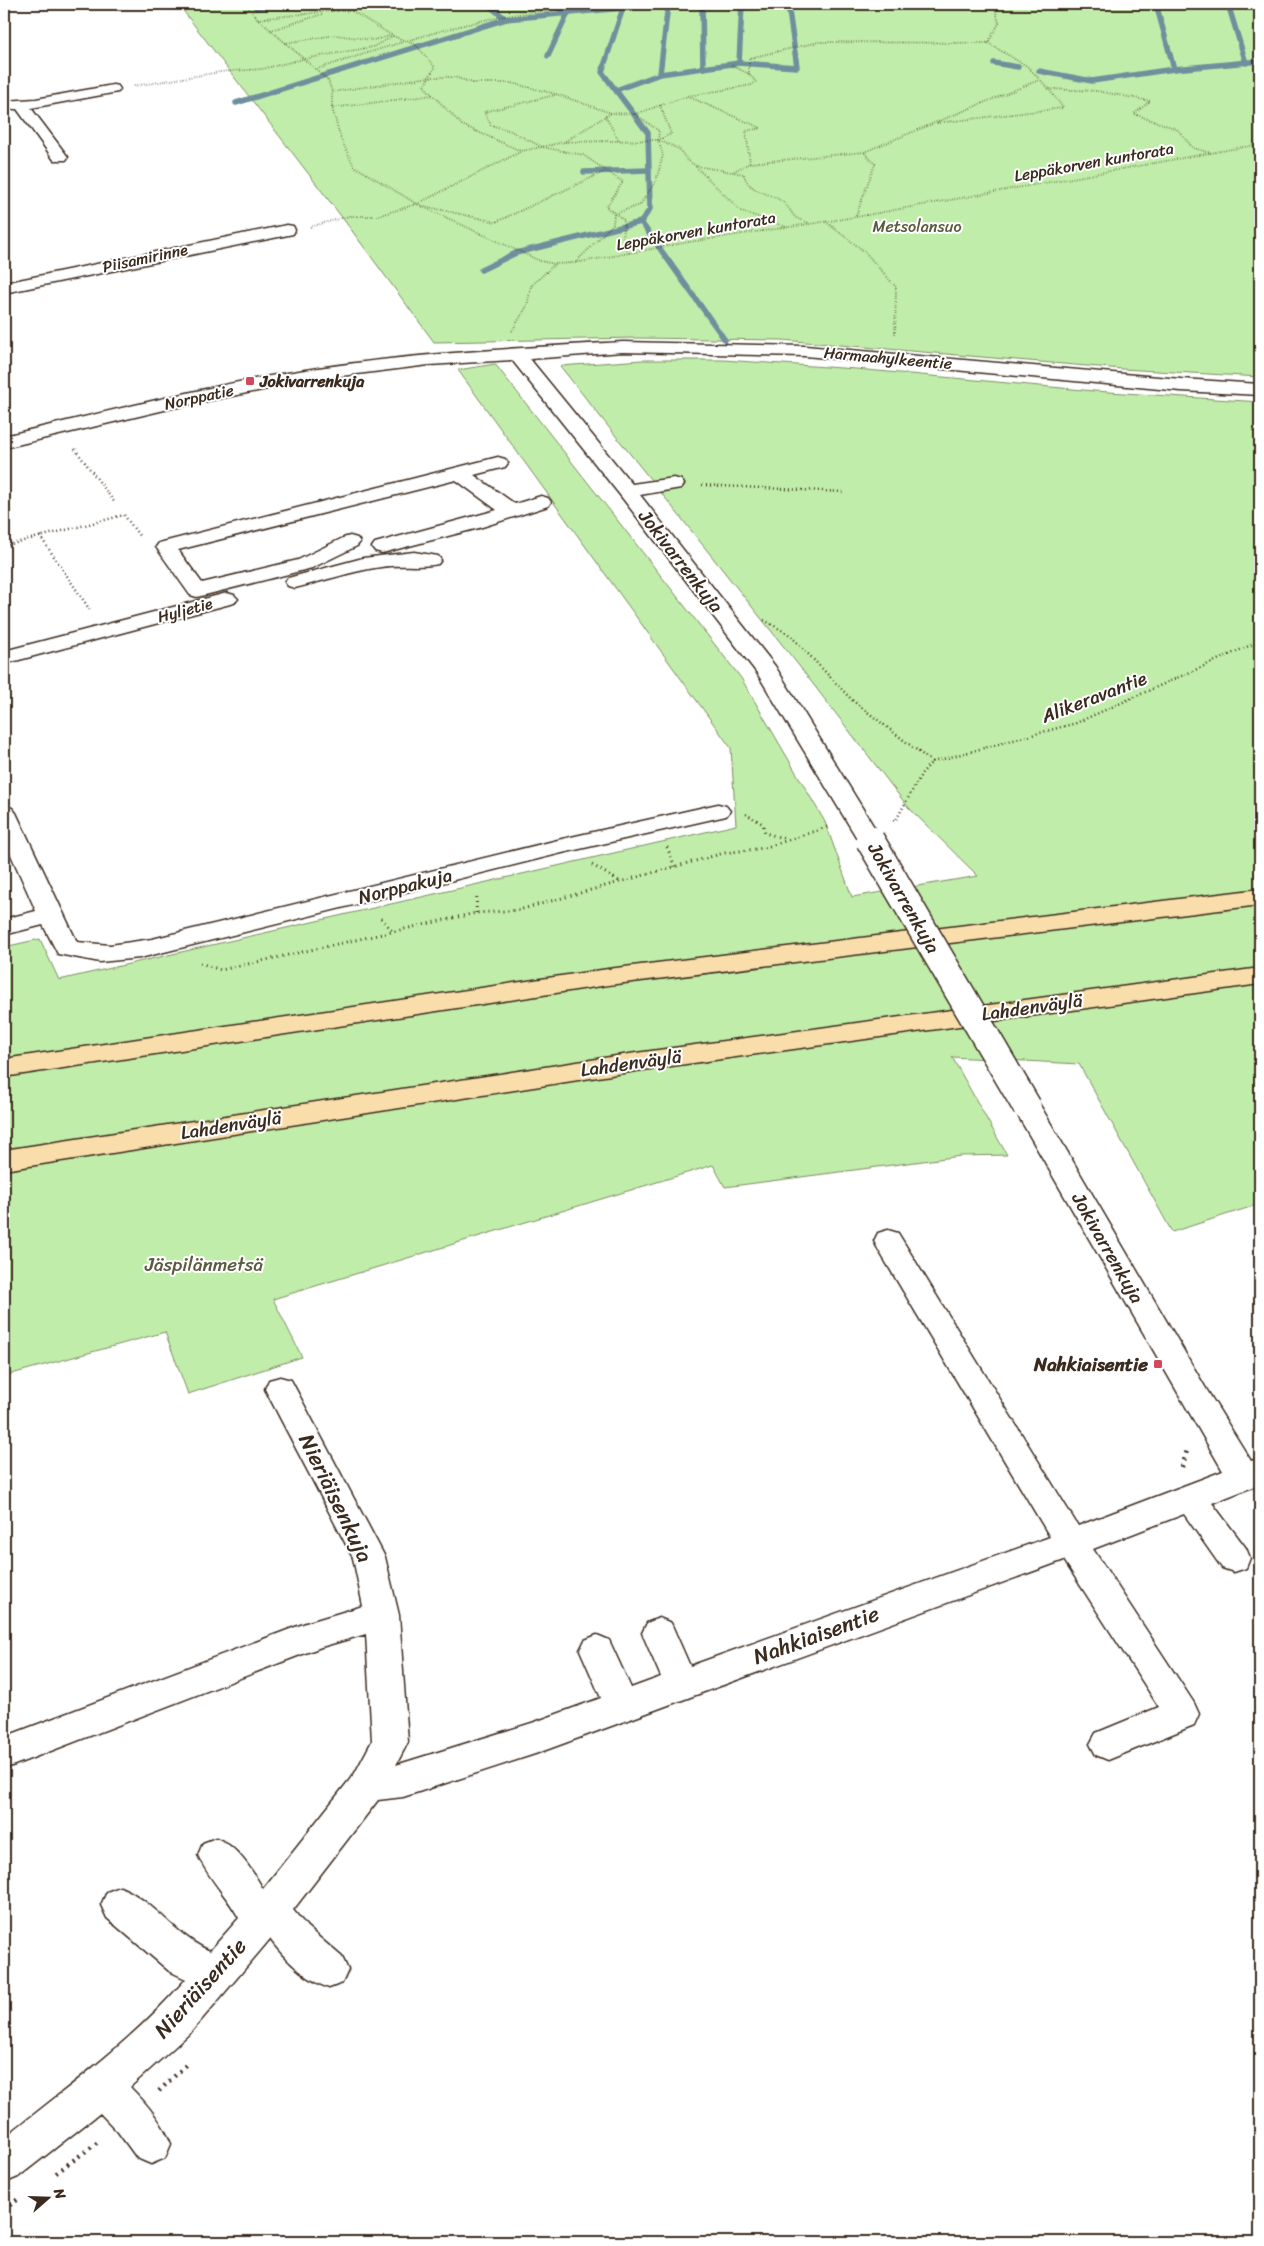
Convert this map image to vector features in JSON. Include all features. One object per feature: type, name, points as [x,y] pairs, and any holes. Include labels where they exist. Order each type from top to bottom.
[{"type":"highway","points":[[4,1068],[608,977],[1260,897]]},
{"type":"highway","name":"Lahdenväylä","points":[[4,1160],[636,1062],[1260,976]]},
{"type":"street","points":[[4,105],[114,89]]},
{"type":"street","points":[[21,104],[60,157]]},
{"type":"street","name":"Piisamirinne","points":[[4,288],[287,230]]},
{"type":"street","name":"Harmaahylkeentie","points":[[516,353],[623,346],[805,351],[1181,385],[1260,390]]},
{"type":"street","name":"Norppatie","points":[[4,442],[173,402],[317,374],[429,360],[516,353]]},
{"type":"street","name":"Jokivarrenkuja","points":[[516,353],[627,491],[767,671],[870,840],[1202,1409],[1252,1474]]},
{"type":"street","points":[[498,463],[459,473],[345,536],[305,564],[197,591],[166,547],[345,536],[472,524],[540,502]]},
{"type":"street","points":[[459,473],[512,511]]},
{"type":"street","points":[[627,491],[674,484]]},
{"type":"street","points":[[345,536],[413,557],[431,560]]},
{"type":"street","name":"Hyljetie","points":[[4,658],[104,631],[345,536]]},
{"type":"street","name":"Norppakuja","points":[[4,813],[67,948],[90,954],[116,954],[152,947],[562,846],[718,811]]},
{"type":"street","points":[[4,927],[50,915]]},
{"type":"street","points":[[888,1240],[1071,1543],[1182,1714],[1108,1744]]},
{"type":"street","name":"Nieriäisenkuja","points":[[280,1389],[369,1557],[382,1615],[390,1742],[368,1785]]},
{"type":"street","name":"Nahkiaisentie","points":[[368,1785],[403,1781],[534,1738],[1071,1543],[1252,1474]]},
{"type":"street","points":[[1190,1497],[1234,1558]]},
{"type":"street","points":[[4,1753],[318,1632],[382,1615]]},
{"type":"street","points":[[659,1633],[681,1684]]},
{"type":"street","points":[[597,1650],[622,1706]]},
{"type":"street","name":"Nieriäisentie","points":[[4,2163],[102,2086],[178,2019],[266,1916],[368,1785]]},
{"type":"street","points":[[216,1855],[266,1916],[329,1970]]},
{"type":"street","points":[[120,1905],[182,1958],[216,1973]]},
{"type":"street","points":[[102,2086],[132,2118],[151,2144]]},
{"type":"path","points":[[246,4],[258,19],[328,80],[332,92],[430,77],[454,77],[473,83],[512,83],[556,94],[611,113],[635,114],[688,96],[752,85],[756,82],[749,74],[731,65]]},
{"type":"path","points":[[271,30],[330,12],[343,4]]},
{"type":"path","points":[[351,4],[352,11]]},
{"type":"path","points":[[562,4],[569,8]]},
{"type":"path","points":[[584,4],[591,7]]},
{"type":"path","points":[[317,69],[448,29],[500,17],[569,8],[633,4]]},
{"type":"path","points":[[990,43],[999,23],[994,4]]},
{"type":"path","points":[[258,19],[352,11],[393,36],[417,46],[435,67],[424,86],[462,125],[522,151]]},
{"type":"path","points":[[285,44],[336,35],[373,40],[393,36]]},
{"type":"path","points":[[114,89],[220,72],[262,69],[304,59],[373,47],[393,36]]},
{"type":"path","points":[[749,74],[749,58],[820,42],[990,43],[1028,68],[1049,89],[1063,108],[931,124]]},
{"type":"path","points":[[734,171],[750,163],[864,152],[1039,80]]},
{"type":"path","points":[[1049,89],[1097,91],[1150,101],[1134,114],[1177,129],[1194,148],[1212,153]]},
{"type":"path","name":"Leppäkorven kuntorata","points":[[332,92],[332,108],[341,139],[354,166],[416,204],[540,261],[555,264],[575,263],[810,223],[856,217],[1060,178],[1260,144]]},
{"type":"path","points":[[556,94],[484,112],[491,125],[511,131],[542,147],[583,156],[623,182],[606,207],[624,220],[624,243],[629,254]]},
{"type":"path","points":[[332,108],[433,95]]},
{"type":"path","points":[[688,96],[761,128],[746,131],[750,163]]},
{"type":"path","points":[[287,230],[314,226],[349,216],[377,216],[416,204],[522,151],[564,142],[642,142],[658,140],[671,134],[660,105]]},
{"type":"path","points":[[564,142],[611,113]]},
{"type":"path","points":[[614,214],[640,205],[656,181],[663,155],[658,140],[659,131],[635,114]]},
{"type":"path","points":[[605,116],[620,142]]},
{"type":"path","points":[[658,140],[679,149],[687,160],[696,166],[741,211],[787,228]]},
{"type":"path","points":[[856,217],[875,164],[864,152]]},
{"type":"path","points":[[696,166],[744,174],[745,179],[759,192],[784,203],[793,217],[810,223]]},
{"type":"path","points":[[416,204],[496,222],[606,172]]},
{"type":"path","points":[[575,263],[613,224],[614,214]]},
{"type":"path","points":[[825,222],[843,232],[876,260],[896,287],[894,316],[896,337],[885,357]]},
{"type":"path","points":[[516,353],[512,330],[527,306],[531,286],[555,264]]},
{"type":"path","points":[[60,428],[115,503]]},
{"type":"path","points":[[674,484],[843,492]]},
{"type":"path","points":[[4,546],[124,515]]},
{"type":"path","points":[[40,536],[104,631]]},
{"type":"path","points":[[731,625],[763,620],[790,635],[852,700],[932,762],[922,773],[896,820],[888,821]]},
{"type":"path","name":"Alikeravantie","points":[[932,762],[1076,723],[1260,641]]},
{"type":"path","points":[[718,811],[745,814],[763,824],[765,833],[787,839]]},
{"type":"path","points":[[152,947],[220,970],[476,913],[519,910],[724,853],[764,848],[832,825]]},
{"type":"green space","name":"Metsolansuo","points":[[178,4],[1260,4],[1260,377],[1122,369],[782,340],[636,338],[434,342],[344,220]]},
{"type":"green space","name":"Jäspilänmetsä","points":[[642,360],[723,360],[856,369],[1094,391],[1260,402],[1260,1204],[1172,1232],[1079,1064],[952,1057],[1007,1155],[961,1156],[725,1187],[713,1165],[273,1299],[302,1357],[188,1394],[165,1332],[4,1376],[4,947],[40,939],[59,980],[736,825],[731,748],[458,370],[495,364],[741,678],[825,822],[852,897],[978,876],[908,807],[796,662],[560,366]]},
{"type":"waterway","points":[[256,8],[275,4]]},
{"type":"waterway","points":[[487,4],[506,19]]},
{"type":"waterway","points":[[550,4],[568,13]]},
{"type":"waterway","points":[[623,8],[665,4]]},
{"type":"waterway","points":[[660,74],[668,4]]},
{"type":"waterway","points":[[702,4],[703,68]]},
{"type":"waterway","points":[[739,63],[742,4]]},
{"type":"waterway","points":[[739,63],[797,67],[788,4]]},
{"type":"waterway","points":[[1156,4],[1174,69]]},
{"type":"waterway","points":[[1228,4],[1246,62]]},
{"type":"waterway","points":[[618,5],[623,8]]},
{"type":"waterway","points":[[568,13],[623,8]]},
{"type":"waterway","points":[[623,8],[602,72],[648,133],[649,170]]},
{"type":"waterway","points":[[506,19],[568,13]]},
{"type":"waterway","points":[[548,56],[568,13]]},
{"type":"waterway","points":[[236,103],[506,19]]},
{"type":"waterway","points":[[1246,62],[1260,61]]},
{"type":"waterway","points":[[1174,69],[1246,62]]},
{"type":"waterway","points":[[660,74],[739,63]]},
{"type":"waterway","points":[[994,63],[1018,67]]},
{"type":"waterway","points":[[1039,71],[1092,81],[1174,69]]},
{"type":"waterway","points":[[616,90],[660,74]]},
{"type":"waterway","points":[[584,172],[649,170]]},
{"type":"waterway","points":[[641,222],[650,209],[649,170]]},
{"type":"waterway","points":[[481,270],[516,253],[641,222]]},
{"type":"waterway","points":[[641,222],[725,340]]},
{"type":"place","name":"Jokivarrenkuja","points":[[250,381]]},
{"type":"place","name":"Nahkiaisentie","points":[[1158,1364]]}]
